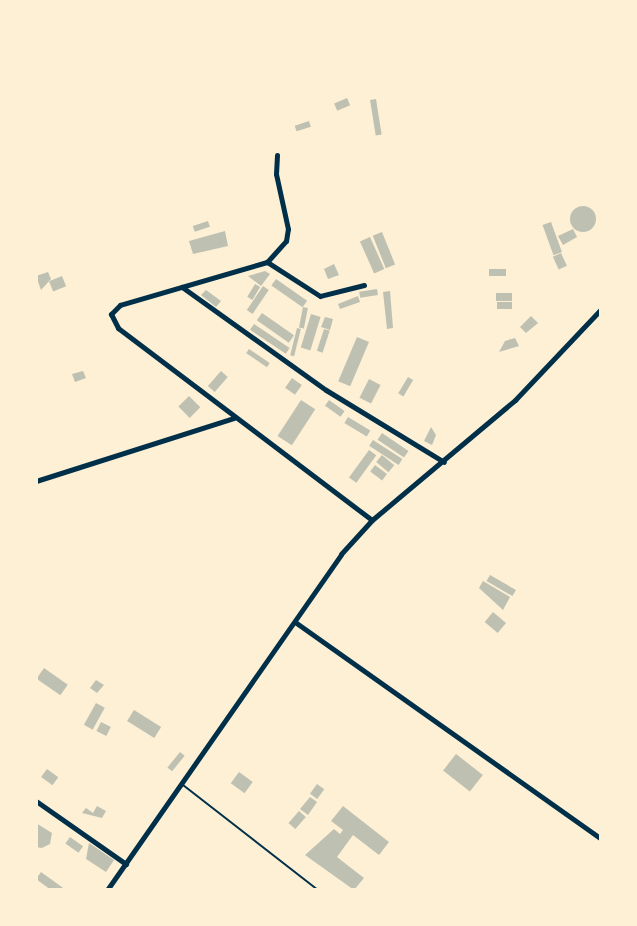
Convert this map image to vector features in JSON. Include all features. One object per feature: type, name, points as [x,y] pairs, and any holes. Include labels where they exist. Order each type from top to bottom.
[{"type":"street","points":[[277,155],[276,174],[288,229],[286,241],[267,262],[120,305],[111,314],[113,321],[234,418],[372,520]]},
{"type":"street","points":[[267,262],[320,296],[364,285]]},
{"type":"street","points":[[182,286],[326,390],[444,462]]},
{"type":"street","points":[[107,890],[183,785],[295,622],[372,520],[444,462],[515,400],[601,309]]},
{"type":"street","points":[[36,481],[234,418]]},
{"type":"street","points":[[295,622],[601,839]]},
{"type":"street","points":[[36,801],[126,864]]},
{"type":"lane","points":[[183,785],[318,890]]},
{"type":"building","points":[[347,98],[350,105],[337,111],[334,103]]},
{"type":"building","points":[[376,99],[382,135],[376,135],[370,100]]},
{"type":"building","points":[[309,121],[311,127],[297,131],[295,126]]},
{"type":"building","points":[[583,206],[593,209],[596,219],[593,229],[583,232],[573,229],[570,219],[573,209]]},
{"type":"building","points":[[208,221],[210,227],[195,232],[193,226]]},
{"type":"building","points":[[551,222],[562,252],[553,255],[543,225]]},
{"type":"building","points":[[573,229],[577,237],[563,245],[558,236]]},
{"type":"building","points":[[225,231],[228,246],[193,254],[189,241]]},
{"type":"building","points":[[382,232],[395,264],[386,268],[373,236]]},
{"type":"building","points":[[370,237],[384,269],[374,273],[360,241]]},
{"type":"building","points":[[561,253],[567,266],[559,269],[553,257]]},
{"type":"building","points":[[334,264],[339,275],[328,279],[324,269]]},
{"type":"building","points":[[489,269],[506,269],[506,276],[489,276]]},
{"type":"building","points":[[265,271],[270,274],[261,286],[248,276]]},
{"type":"building","points":[[48,272],[51,279],[41,290],[36,276]]},
{"type":"building","points":[[62,276],[66,286],[53,291],[49,281]]},
{"type":"building","points":[[276,279],[307,301],[303,307],[271,286]]},
{"type":"building","points":[[255,284],[260,287],[252,300],[247,297]]},
{"type":"building","points":[[263,286],[269,290],[253,314],[247,310]]},
{"type":"building","points":[[377,289],[378,295],[360,298],[359,292]]},
{"type":"building","points":[[206,290],[221,301],[216,307],[201,295]]},
{"type":"building","points":[[390,291],[393,328],[387,329],[383,292]]},
{"type":"building","points":[[496,293],[512,293],[512,301],[496,301]]},
{"type":"building","points":[[358,296],[360,302],[340,309],[338,304]]},
{"type":"building","points":[[497,302],[512,302],[512,309],[497,309]]},
{"type":"building","points":[[303,307],[308,308],[304,329],[299,328]]},
{"type":"building","points":[[262,313],[294,335],[289,343],[257,320]]},
{"type":"building","points":[[311,314],[321,317],[310,350],[301,347]]},
{"type":"building","points":[[531,316],[538,323],[526,333],[520,327]]},
{"type":"building","points":[[325,317],[333,319],[330,330],[321,327]]},
{"type":"building","points":[[254,324],[290,348],[286,354],[250,330]]},
{"type":"building","points":[[297,328],[301,329],[294,356],[290,355]]},
{"type":"building","points":[[324,329],[330,331],[323,353],[317,351]]},
{"type":"building","points":[[357,337],[369,342],[350,386],[338,381]]},
{"type":"building","points":[[515,338],[519,346],[499,352],[505,341]]},
{"type":"building","points":[[249,349],[270,363],[267,367],[246,353]]},
{"type":"building","points":[[83,371],[86,378],[75,382],[72,374]]},
{"type":"building","points":[[221,371],[228,377],[215,392],[208,386]]},
{"type":"building","points":[[408,377],[413,380],[403,396],[398,393]]},
{"type":"building","points":[[292,378],[302,385],[295,395],[285,388]]},
{"type":"building","points":[[369,379],[381,385],[371,404],[359,398]]},
{"type":"building","points":[[189,396],[200,407],[190,418],[178,407]]},
{"type":"building","points":[[301,400],[315,409],[292,445],[278,436]]},
{"type":"building","points":[[329,400],[345,411],[341,417],[325,406]]},
{"type":"building","points":[[348,417],[370,430],[367,436],[344,423]]},
{"type":"building","points":[[431,427],[436,435],[432,445],[424,441]]},
{"type":"building","points":[[382,433],[409,451],[404,458],[378,440]]},
{"type":"building","points":[[373,440],[402,459],[399,465],[369,446]]},
{"type":"building","points":[[369,450],[376,455],[356,483],[349,478]]},
{"type":"building","points":[[382,455],[394,465],[388,472],[376,462]]},
{"type":"building","points":[[375,465],[387,474],[382,480],[370,471]]},
{"type":"building","points":[[490,575],[516,590],[512,596],[486,581]]},
{"type":"building","points":[[483,581],[510,597],[503,610],[479,588]]},
{"type":"building","points":[[493,612],[506,623],[498,633],[485,622]]},
{"type":"building","points":[[44,668],[68,685],[60,695],[37,679]]},
{"type":"building","points":[[96,680],[104,685],[97,693],[90,688]]},
{"type":"building","points":[[96,703],[105,708],[93,730],[84,725]]},
{"type":"building","points":[[134,710],[161,727],[154,738],[127,721]]},
{"type":"building","points":[[101,722],[111,727],[106,736],[96,731]]},
{"type":"building","points":[[180,752],[185,756],[172,771],[167,768]]},
{"type":"building","points":[[456,754],[483,775],[470,791],[443,771]]},
{"type":"building","points":[[47,769],[58,777],[52,785],[41,777]]},
{"type":"building","points":[[239,772],[253,782],[245,793],[231,783]]},
{"type":"building","points":[[317,784],[324,789],[317,799],[310,794]]},
{"type":"building","points":[[310,797],[317,802],[308,815],[300,809]]},
{"type":"building","points":[[97,806],[106,811],[102,818],[82,813],[86,808],[93,813]]},
{"type":"building","points":[[343,806],[389,842],[379,855],[353,835],[337,857],[364,878],[354,890],[305,855],[334,829],[340,834],[343,830],[331,821]]},
{"type":"building","points":[[299,811],[306,817],[295,829],[289,823]]},
{"type":"building","points":[[36,823],[52,833],[50,844],[42,848],[36,847]]},
{"type":"building","points":[[70,837],[83,846],[79,853],[65,844]]},
{"type":"building","points":[[89,843],[114,860],[106,872],[86,859]]},
{"type":"building","points":[[41,872],[66,890],[51,890],[36,879]]}]
